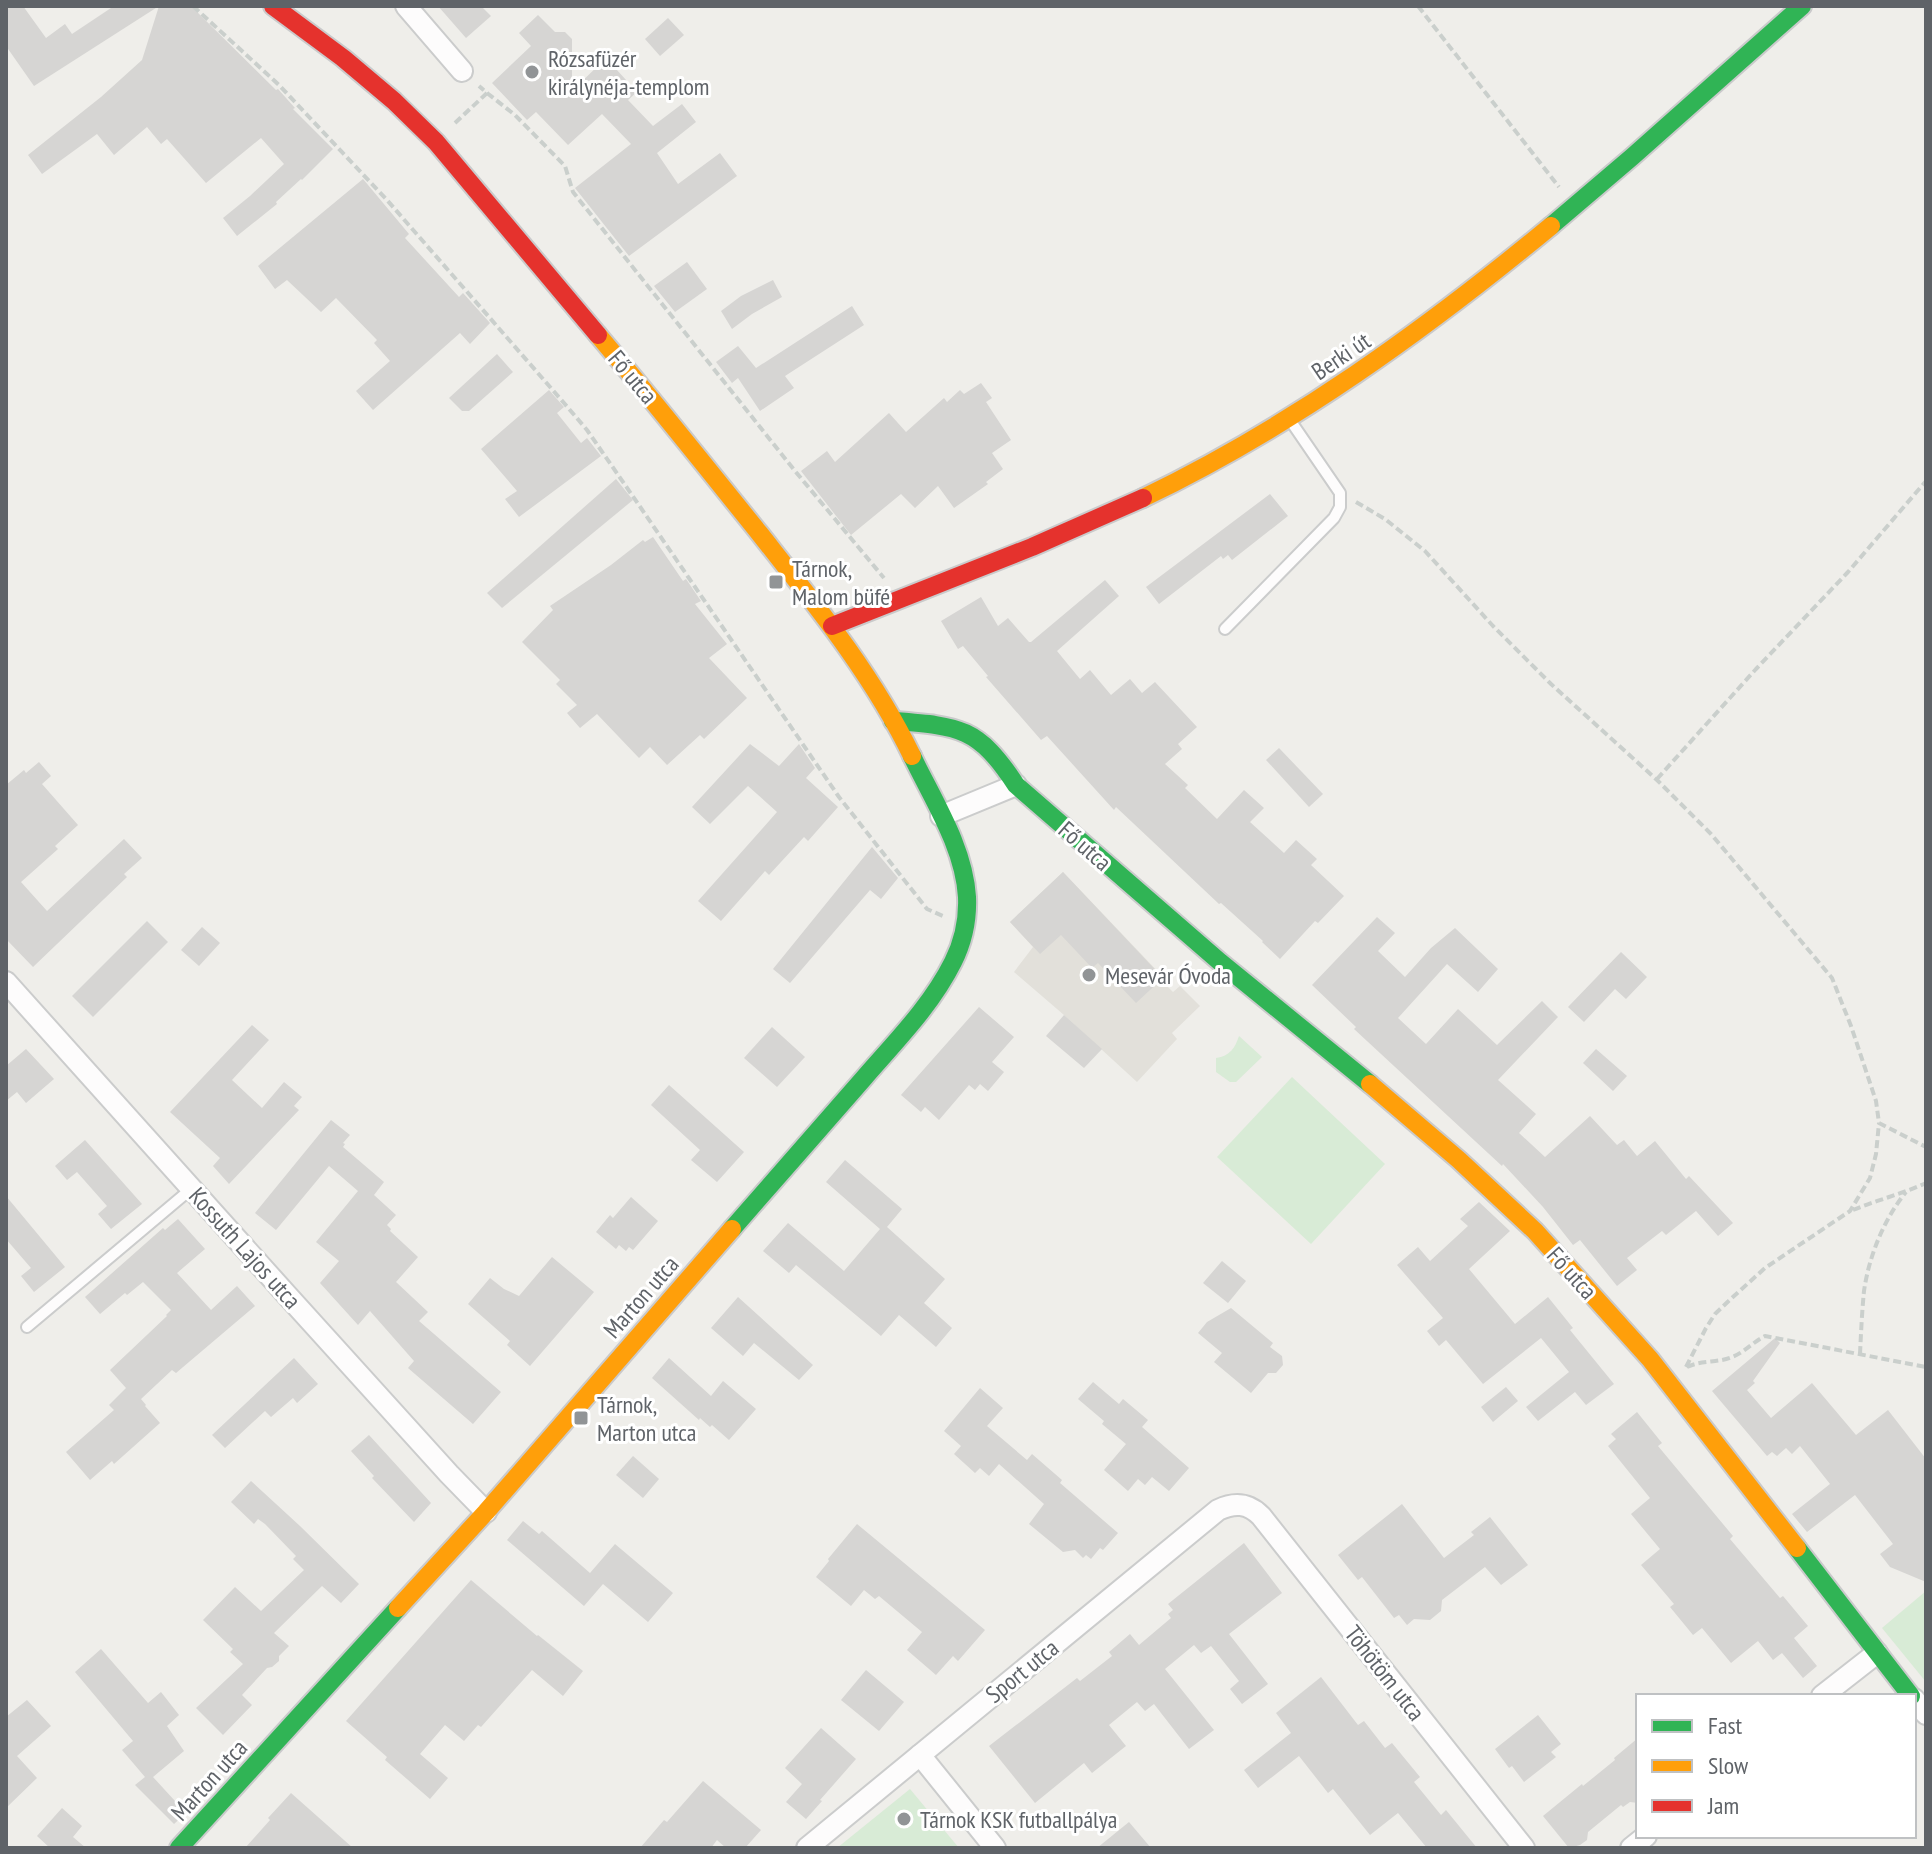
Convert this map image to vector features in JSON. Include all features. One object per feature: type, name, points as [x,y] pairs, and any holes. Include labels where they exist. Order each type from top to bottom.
[{"type":"street","name":"Fő utca","points":[[273,6],[343,58],[436,142],[672,424],[832,626],[893,721],[957,727],[980,740],[997,756],[1016,785],[1220,962],[1459,1160],[1535,1231],[1650,1359],[1910,1694]]},
{"type":"street","points":[[406,6],[462,71]]},
{"type":"street","name":"Berki út","points":[[832,626],[1084,526],[1156,493],[1289,419],[1431,322],[1576,207],[1802,6]]},
{"type":"street","name":"Marton utca","points":[[179,1848],[486,1512],[917,1017],[943,981],[967,927],[967,896],[961,863],[893,721]]},
{"type":"street","points":[[941,816],[1016,785]]},
{"type":"street","name":"Kossuth Lajos utca","points":[[6,982],[486,1512]]},
{"type":"street","name":"Sport utca","points":[[807,1848],[1218,1510],[1230,1505],[1243,1505]]},
{"type":"street","name":"Töhötöm utca","points":[[1243,1505],[1253,1508],[1261,1516],[1524,1848]]},
{"type":"street","points":[[1825,1694],[1877,1653]]},
{"type":"street","points":[[920,1755],[995,1848]]},
{"type":"lane","points":[[1225,629],[1334,518],[1340,507],[1340,493],[1289,419]]},
{"type":"lane","points":[[27,1327],[191,1189]]},
{"type":"path","points":[[193,6],[279,85],[387,200],[587,430],[839,797],[927,909],[967,927]]},
{"type":"path","points":[[1418,6],[1576,207]]},
{"type":"path","points":[[462,71],[515,115],[565,166],[573,192],[898,600]]},
{"type":"path","points":[[436,142],[487,93]]},
{"type":"path","points":[[1657,780],[1848,572],[1926,481]]},
{"type":"path","points":[[1340,493],[1385,519],[1425,551],[1551,684],[1657,780],[1711,834],[1832,978],[1876,1101],[1879,1123],[1870,1178],[1850,1211]]},
{"type":"path","points":[[1879,1123],[1926,1147]]},
{"type":"path","points":[[1926,1183],[1850,1211],[1765,1268],[1715,1314],[1686,1367],[1734,1357],[1765,1336],[1926,1367]]},
{"type":"path","points":[[1860,1354],[1865,1289],[1874,1254],[1887,1220],[1906,1192]]},
{"type":"shaded area","name":"Mesevár Óvoda","points":[[1063,872],[1163,977],[1161,980],[1173,992],[1180,986],[1200,1006],[1172,1033],[1177,1039],[1137,1082],[1014,972],[1033,947],[1010,922]]},
{"type":"green space","points":[[1239,1036],[1262,1057],[1236,1082],[1230,1082],[1216,1072],[1216,1058],[1231,1051]]},
{"type":"green space","points":[[1292,1077],[1385,1164],[1311,1244],[1217,1157]]},
{"type":"green space","points":[[1926,1591],[1926,1682],[1882,1628]]},
{"type":"green space","name":"Tárnok KSK futballpálya","points":[[910,1789],[959,1848],[837,1848]]},
{"type":"building","points":[[6,6],[23,6],[46,38],[65,24],[72,34],[114,6],[159,6],[34,86],[6,46]]},
{"type":"building","points":[[159,6],[191,6],[278,89],[293,109],[333,149],[277,204],[237,236],[223,218],[284,164],[261,138],[206,183],[167,139],[161,144],[147,127],[114,155],[97,134],[42,174],[28,155],[142,60]]},
{"type":"building","points":[[438,6],[481,6],[491,16],[466,38]]},
{"type":"building","points":[[538,15],[555,32],[565,32],[572,39],[572,91],[606,58],[637,92],[628,100],[653,126],[682,104],[696,122],[657,153],[678,184],[720,153],[737,176],[629,256],[575,188],[631,144],[602,114],[568,145],[536,112],[527,120],[492,83],[531,46],[519,33]]},
{"type":"building","points":[[668,18],[684,35],[660,56],[645,39]]},
{"type":"building","points":[[363,179],[409,234],[405,238],[459,297],[463,293],[490,323],[470,344],[460,333],[373,410],[356,391],[390,361],[374,343],[377,340],[336,298],[321,312],[287,280],[275,289],[258,266]]},
{"type":"building","points":[[687,262],[707,289],[675,312],[654,286]]},
{"type":"building","points":[[773,280],[782,297],[732,329],[721,311],[741,296]]},
{"type":"building","points":[[852,306],[864,325],[785,376],[794,388],[760,411],[738,378],[732,383],[716,362],[738,346],[756,368]]},
{"type":"building","points":[[497,354],[513,372],[469,411],[462,411],[449,398]]},
{"type":"building","points":[[981,383],[992,398],[986,402],[1011,440],[992,453],[1003,469],[954,508],[938,486],[915,508],[901,494],[851,535],[801,471],[827,451],[835,462],[889,413],[906,432],[944,398],[947,402],[960,390],[964,394]]},
{"type":"building","points":[[549,390],[564,407],[557,413],[581,443],[587,438],[601,456],[519,517],[505,499],[517,491],[481,449]]},
{"type":"building","points":[[616,479],[633,500],[502,608],[487,593]]},
{"type":"building","points":[[1270,494],[1288,516],[1232,560],[1228,555],[1223,559],[1221,556],[1159,604],[1146,587]]},
{"type":"building","points":[[653,537],[701,601],[695,604],[727,644],[709,658],[747,698],[704,739],[700,735],[667,765],[650,747],[639,758],[597,714],[580,728],[567,713],[577,705],[556,684],[560,680],[522,642],[553,610],[550,606],[643,540],[645,542]]},
{"type":"building","points":[[1105,580],[1119,596],[1057,651],[1080,679],[1090,670],[1111,695],[1130,679],[1142,693],[1155,682],[1197,727],[1178,744],[1182,749],[1165,764],[1188,785],[1185,788],[1217,819],[1244,790],[1264,808],[1250,822],[1284,853],[1296,840],[1317,859],[1311,865],[1344,896],[1318,923],[1315,921],[1280,959],[1116,807],[1114,810],[1047,736],[1041,740],[963,646],[958,649],[941,621],[981,597],[998,626],[1008,618],[1031,642]]},
{"type":"building","points":[[750,744],[779,766],[799,744],[815,768],[806,778],[838,807],[808,841],[804,837],[769,875],[765,871],[721,921],[698,901],[777,812],[748,786],[710,824],[692,807]]},
{"type":"building","points":[[1279,748],[1323,794],[1309,807],[1266,760]]},
{"type":"building","points":[[39,762],[51,776],[42,784],[78,825],[55,846],[58,849],[21,882],[47,911],[124,839],[142,858],[124,874],[127,877],[33,967],[6,939],[6,785]]},
{"type":"building","points":[[872,847],[898,878],[881,899],[870,890],[790,983],[773,969]]},
{"type":"building","points":[[1063,872],[1163,978],[1136,1003],[1098,963],[1092,968],[1061,935],[1040,954],[1010,922]]},
{"type":"building","points":[[1377,917],[1395,933],[1378,951],[1405,977],[1431,948],[1455,928],[1498,969],[1478,992],[1447,964],[1398,1018],[1426,1044],[1458,1009],[1497,1045],[1542,1001],[1558,1017],[1498,1080],[1536,1114],[1519,1133],[1545,1157],[1590,1116],[1617,1145],[1624,1140],[1637,1156],[1655,1141],[1686,1179],[1689,1176],[1733,1223],[1718,1236],[1696,1211],[1666,1235],[1662,1231],[1627,1258],[1637,1270],[1617,1286],[1580,1240],[1573,1245],[1503,1164],[1354,1029],[1356,1027],[1312,985]]},
{"type":"building","points":[[147,921],[168,942],[93,1017],[72,996]]},
{"type":"building","points":[[202,927],[220,943],[199,966],[181,950]]},
{"type":"building","points":[[1621,952],[1647,977],[1626,999],[1615,989],[1584,1022],[1568,1007]]},
{"type":"building","points":[[979,1007],[1014,1037],[992,1062],[1004,1072],[988,1091],[980,1084],[975,1090],[969,1085],[939,1120],[925,1107],[921,1112],[901,1095]]},
{"type":"building","points":[[1064,1015],[1102,1049],[1084,1068],[1046,1036]]},
{"type":"building","points":[[252,1025],[269,1040],[232,1080],[262,1108],[284,1082],[302,1097],[294,1106],[299,1110],[229,1184],[213,1166],[220,1158],[170,1112]]},
{"type":"building","points":[[772,1027],[805,1057],[777,1087],[744,1058]]},
{"type":"building","points":[[26,1049],[54,1079],[26,1103],[17,1092],[6,1101],[6,1066]]},
{"type":"building","points":[[1596,1049],[1627,1076],[1613,1091],[1583,1063]]},
{"type":"building","points":[[669,1085],[744,1152],[717,1182],[691,1160],[700,1150],[651,1105]]},
{"type":"building","points":[[331,1120],[350,1135],[343,1147],[384,1182],[374,1195],[396,1215],[387,1225],[418,1257],[396,1282],[428,1312],[419,1321],[501,1392],[473,1424],[408,1368],[414,1361],[370,1311],[358,1325],[320,1283],[339,1261],[316,1242],[358,1191],[329,1166],[276,1230],[255,1213]]},
{"type":"building","points":[[85,1140],[142,1204],[111,1229],[98,1214],[107,1206],[77,1172],[67,1180],[55,1166]]},
{"type":"building","points":[[845,1160],[902,1209],[887,1227],[945,1279],[924,1303],[952,1328],[936,1347],[899,1315],[881,1336],[796,1265],[789,1273],[763,1251],[788,1223],[844,1271],[880,1229],[826,1182]]},
{"type":"building","points":[[6,1196],[65,1267],[34,1292],[21,1276],[31,1268],[6,1239]]},
{"type":"building","points":[[631,1197],[658,1221],[633,1250],[629,1247],[626,1251],[619,1245],[616,1249],[596,1232]]},
{"type":"building","points":[[1479,1202],[1510,1231],[1469,1269],[1515,1324],[1548,1297],[1573,1328],[1570,1330],[1614,1384],[1586,1405],[1575,1392],[1538,1421],[1526,1407],[1569,1372],[1541,1338],[1483,1384],[1446,1340],[1439,1346],[1427,1331],[1443,1318],[1397,1265],[1418,1247],[1430,1261],[1468,1226],[1460,1219]]},
{"type":"building","points":[[178,1219],[205,1249],[177,1273],[211,1310],[237,1286],[255,1306],[176,1373],[172,1370],[141,1399],[160,1423],[114,1464],[112,1461],[90,1480],[66,1452],[114,1410],[109,1405],[126,1388],[110,1370],[171,1310],[143,1282],[100,1314],[85,1297],[163,1228],[165,1230]]},
{"type":"building","points":[[552,1257],[594,1292],[530,1366],[507,1345],[510,1341],[468,1304],[490,1278],[519,1296]]},
{"type":"building","points":[[1222,1261],[1246,1281],[1228,1303],[1203,1283]]},
{"type":"building","points":[[738,1297],[813,1365],[799,1380],[754,1343],[743,1356],[711,1328]]},
{"type":"building","points":[[1231,1308],[1273,1343],[1270,1347],[1282,1356],[1283,1365],[1276,1373],[1268,1373],[1251,1393],[1214,1362],[1222,1353],[1198,1333],[1207,1322]]},
{"type":"building","points":[[1775,1338],[1780,1343],[1753,1381],[1755,1383],[1747,1390],[1771,1418],[1812,1383],[1856,1435],[1888,1410],[1926,1459],[1926,1582],[1890,1567],[1880,1554],[1893,1544],[1855,1495],[1807,1532],[1792,1514],[1830,1484],[1800,1446],[1792,1454],[1786,1448],[1777,1456],[1772,1452],[1767,1456],[1712,1391]]},
{"type":"building","points":[[294,1358],[318,1384],[297,1403],[293,1398],[271,1417],[265,1411],[225,1448],[212,1435]]},
{"type":"building","points":[[669,1358],[711,1396],[723,1381],[756,1409],[729,1440],[712,1425],[710,1427],[699,1420],[652,1378]]},
{"type":"building","points":[[1093,1382],[1119,1404],[1123,1399],[1148,1420],[1142,1427],[1189,1468],[1169,1491],[1152,1477],[1145,1485],[1138,1479],[1128,1491],[1104,1470],[1126,1444],[1078,1399]]},
{"type":"building","points":[[1506,1387],[1518,1401],[1493,1422],[1481,1407]]},
{"type":"building","points":[[980,1388],[1003,1408],[987,1426],[1027,1460],[1032,1454],[1062,1480],[1060,1483],[1118,1533],[1091,1559],[1086,1555],[1083,1558],[1075,1550],[1063,1552],[1029,1524],[1044,1504],[999,1464],[989,1476],[980,1468],[975,1473],[954,1454],[961,1446],[944,1431]]},
{"type":"building","points":[[1637,1412],[1662,1443],[1658,1446],[1733,1536],[1730,1539],[1808,1626],[1794,1638],[1817,1666],[1803,1678],[1782,1653],[1773,1660],[1758,1641],[1731,1663],[1702,1628],[1693,1635],[1670,1607],[1674,1604],[1641,1565],[1660,1549],[1631,1514],[1650,1498],[1608,1446],[1616,1439],[1611,1434]]},
{"type":"building","points":[[369,1435],[431,1503],[414,1522],[351,1451]]},
{"type":"building","points":[[633,1456],[659,1479],[643,1498],[616,1475]]},
{"type":"building","points":[[251,1481],[359,1584],[341,1603],[322,1586],[274,1633],[289,1646],[279,1656],[279,1661],[267,1668],[242,1695],[252,1705],[223,1735],[196,1708],[243,1664],[230,1652],[233,1649],[203,1620],[235,1587],[261,1611],[304,1570],[293,1559],[296,1556],[265,1524],[258,1519],[254,1524],[231,1502]]},
{"type":"building","points":[[1402,1504],[1444,1558],[1474,1535],[1471,1532],[1490,1517],[1528,1565],[1501,1585],[1485,1567],[1442,1600],[1441,1611],[1430,1620],[1414,1619],[1407,1625],[1399,1615],[1394,1618],[1362,1577],[1358,1580],[1338,1555]]},
{"type":"building","points":[[523,1521],[539,1534],[542,1531],[590,1573],[615,1544],[673,1593],[648,1622],[603,1584],[584,1606],[507,1540]]},
{"type":"building","points":[[857,1524],[985,1630],[958,1661],[953,1656],[936,1675],[907,1650],[922,1632],[879,1596],[875,1599],[864,1590],[851,1606],[816,1577]]},
{"type":"building","points":[[1244,1543],[1282,1593],[1229,1634],[1268,1684],[1242,1704],[1230,1689],[1239,1681],[1211,1646],[1201,1653],[1194,1645],[1165,1669],[1214,1730],[1189,1749],[1154,1704],[1145,1711],[1137,1702],[1109,1725],[1126,1746],[1092,1773],[1084,1763],[1035,1803],[989,1746],[1077,1678],[1080,1681],[1112,1656],[1109,1652],[1130,1634],[1139,1645],[1171,1618],[1168,1614],[1173,1610],[1168,1604]]},
{"type":"building","points":[[471,1580],[583,1671],[563,1696],[532,1670],[481,1727],[478,1725],[464,1741],[445,1725],[420,1754],[448,1778],[430,1799],[346,1721]]},
{"type":"building","points":[[101,1649],[148,1703],[161,1692],[179,1715],[167,1726],[184,1751],[153,1777],[186,1813],[174,1824],[135,1785],[145,1777],[122,1750],[133,1741],[75,1672]]},
{"type":"building","points":[[866,1670],[904,1702],[879,1731],[841,1700]]},
{"type":"building","points":[[1321,1677],[1358,1725],[1364,1721],[1385,1748],[1392,1743],[1420,1777],[1414,1782],[1441,1815],[1446,1810],[1477,1848],[1427,1848],[1398,1813],[1370,1835],[1333,1789],[1328,1793],[1299,1756],[1258,1788],[1244,1770],[1291,1733],[1276,1713]]},
{"type":"building","points":[[27,1700],[51,1726],[17,1756],[37,1778],[6,1808],[6,1717]]},
{"type":"building","points":[[1538,1715],[1561,1744],[1551,1752],[1556,1757],[1524,1782],[1495,1749]]},
{"type":"building","points":[[821,1728],[856,1759],[806,1819],[786,1802],[802,1784],[785,1768]]},
{"type":"building","points":[[1636,1740],[1636,1803],[1621,1805],[1588,1832],[1587,1840],[1569,1848],[1543,1816]]},
{"type":"building","points":[[703,1781],[761,1830],[745,1848],[726,1848],[717,1840],[711,1848],[640,1848],[664,1820],[667,1822]]},
{"type":"building","points":[[291,1793],[353,1848],[245,1848]]},
{"type":"building","points":[[62,1808],[82,1826],[73,1837],[86,1848],[50,1848],[37,1836]]},
{"type":"building","points":[[1129,1822],[1151,1848],[1097,1848]]},
{"type":"traffic: fast","points":[[1551,226],[1802,6]]},
{"type":"traffic: fast","points":[[893,721],[951,728],[978,741],[1003,766],[1016,785],[1220,962],[1370,1084]]},
{"type":"traffic: fast","points":[[732,1229],[912,1023],[944,978],[960,947],[966,922],[965,878],[954,842],[912,756]]},
{"type":"traffic: fast","points":[[1797,1548],[1909,1694]]},
{"type":"traffic: fast","points":[[179,1848],[398,1608]]},
{"type":"traffic: slow","points":[[1143,498],[1304,408],[1406,339],[1551,226]]},
{"type":"traffic: slow","points":[[598,335],[822,614],[880,697],[912,756]]},
{"type":"traffic: slow","points":[[1370,1084],[1459,1160],[1535,1231],[1650,1359],[1797,1548]]},
{"type":"traffic: slow","points":[[398,1608],[486,1512],[732,1229]]},
{"type":"traffic: jam","points":[[273,6],[343,58],[436,142],[598,335]]},
{"type":"traffic: jam","points":[[832,626],[1032,547],[1143,498]]},
{"type":"place","name":"Rózsafüzér királynéja-templom","points":[[532,72]]},
{"type":"place","name":"Tárnok, Malom büfé","points":[[776,582]]},
{"type":"place","name":"Mesevár Óvoda","points":[[1089,975]]},
{"type":"place","name":"Tárnok, Marton utca","points":[[581,1418]]},
{"type":"place","name":"Tárnok KSK futballpálya","points":[[904,1819]]}]
